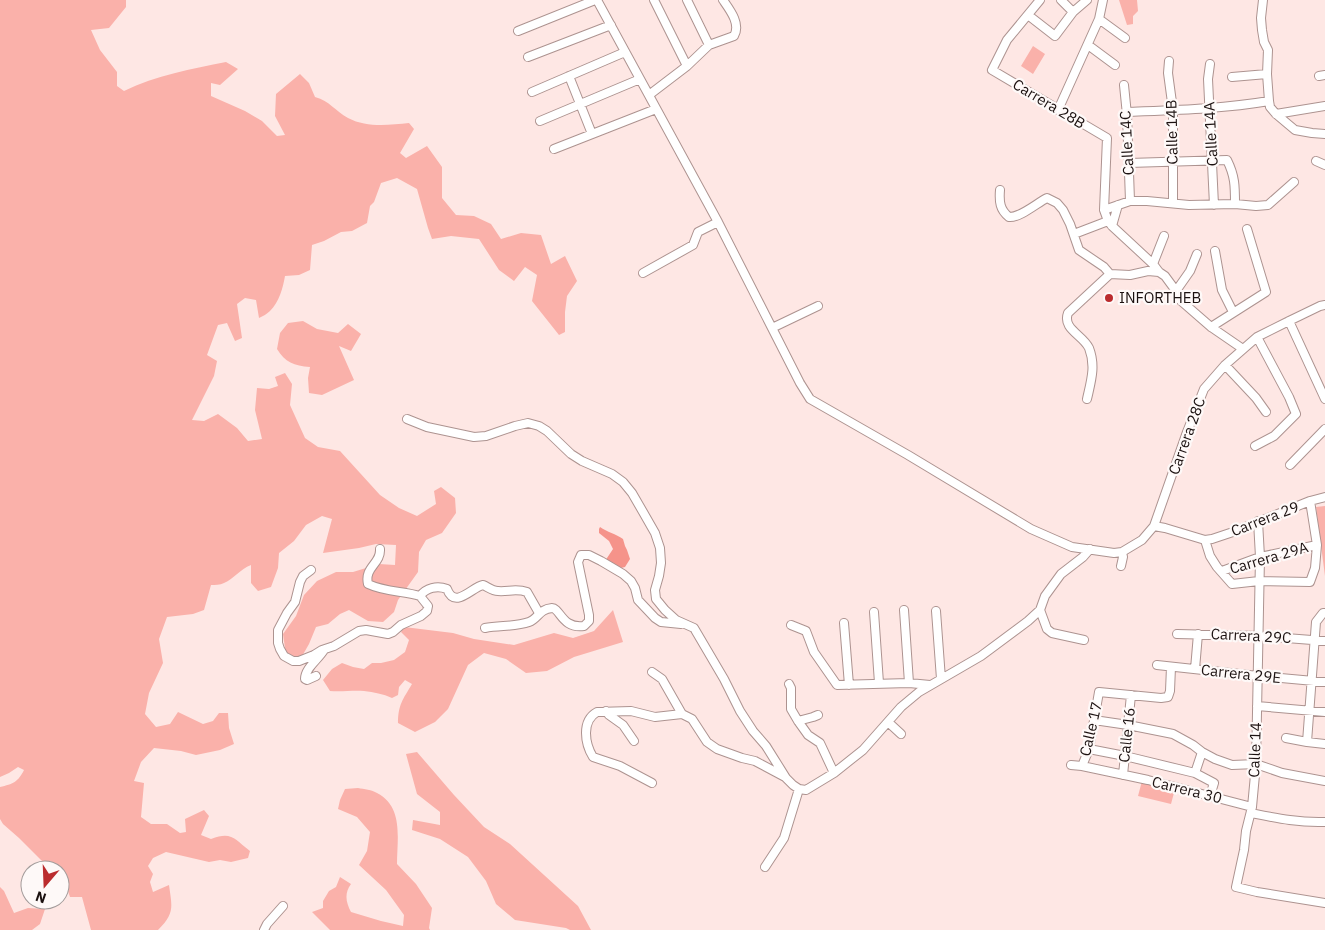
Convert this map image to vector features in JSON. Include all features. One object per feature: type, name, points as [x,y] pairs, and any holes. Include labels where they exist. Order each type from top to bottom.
[{"type":"street","points":[[518,31],[596,0],[718,222],[810,399],[1031,529],[1072,547],[1122,552],[1123,557],[1120,566]]},
{"type":"street","points":[[654,0],[687,66]]},
{"type":"street","points":[[687,0],[709,45]]},
{"type":"street","points":[[649,96],[687,66],[709,45],[734,36],[737,29],[733,16],[723,0]]},
{"type":"street","points":[[1040,0],[1028,15],[1055,36],[1073,12],[1087,0]]},
{"type":"street","points":[[1061,0],[1073,12]]},
{"type":"street","points":[[1058,110],[1099,19],[1103,0]]},
{"type":"street","points":[[1263,0],[1261,18],[1264,42],[1268,50],[1270,107],[1295,130],[1325,134]]},
{"type":"street","name":"Carrera 28B","points":[[1028,15],[1007,40],[992,70],[1107,138],[1104,210]]},
{"type":"street","points":[[1099,19],[1125,38]]},
{"type":"street","points":[[528,57],[611,25]]},
{"type":"street","points":[[1088,45],[1115,65]]},
{"type":"street","points":[[532,92],[625,52]]},
{"type":"street","name":"Calle 14B","points":[[1169,61],[1168,73],[1173,110],[1173,203]]},
{"type":"street","name":"Calle 14A","points":[[1210,64],[1208,79],[1214,205]]},
{"type":"street","points":[[1232,76],[1268,74]]},
{"type":"street","points":[[569,76],[592,134]]},
{"type":"street","points":[[540,121],[640,79]]},
{"type":"street","name":"Calle 14C","points":[[1124,85],[1130,201]]},
{"type":"street","points":[[1126,112],[1209,108],[1269,101]]},
{"type":"street","points":[[1276,114],[1325,106]]},
{"type":"street","points":[[554,149],[656,108]]},
{"type":"street","points":[[1128,164],[1227,160],[1233,173],[1235,204]]},
{"type":"street","points":[[1316,161],[1325,164]]},
{"type":"street","points":[[1158,272],[1153,264],[1110,223],[1104,210],[1130,201],[1189,205],[1268,205],[1294,182]]},
{"type":"street","points":[[1000,190],[1001,208],[1010,217],[1014,218],[1047,198],[1057,203],[1063,210],[1079,250],[1104,267],[1110,274]]},
{"type":"street","points":[[1074,234],[1110,223],[1118,205]]},
{"type":"street","points":[[643,273],[693,245],[698,232],[718,222]]},
{"type":"street","points":[[1211,327],[1266,292],[1247,229]]},
{"type":"street","points":[[1153,264],[1164,236]]},
{"type":"street","points":[[1215,251],[1222,290],[1233,312]]},
{"type":"street","points":[[1176,292],[1190,270],[1197,254]]},
{"type":"street","points":[[1087,399],[1093,374],[1093,364],[1089,348],[1085,341],[1068,326],[1066,318],[1068,313],[1110,274],[1158,272],[1165,276],[1180,300],[1211,327],[1243,349]]},
{"type":"street","points":[[772,328],[818,306]]},
{"type":"street","name":"Carrera 28C","points":[[1122,552],[1142,540],[1154,526],[1204,389],[1224,365],[1257,337],[1289,320],[1320,306],[1325,306]]},
{"type":"street","points":[[1289,320],[1325,399]]},
{"type":"street","points":[[1254,446],[1274,436],[1296,414],[1257,337]]},
{"type":"street","points":[[1224,365],[1256,398],[1266,412]]},
{"type":"street","points":[[407,419],[427,426],[474,437],[486,436],[528,423],[539,426],[547,431],[571,454],[612,474],[623,482],[643,512],[660,548],[661,563],[655,590],[656,599],[676,620],[694,628],[724,678],[740,711],[786,778],[799,790],[806,790],[834,773],[863,750],[901,707],[919,692],[981,656],[1028,621],[1040,610],[1045,596],[1061,574],[1090,549]]},
{"type":"street","points":[[1290,465],[1325,429]]},
{"type":"street","name":"Carrera 29","points":[[1205,540],[1233,532],[1310,501],[1325,497]]},
{"type":"street","points":[[1154,526],[1205,540],[1210,556],[1232,584],[1259,581],[1310,582],[1315,568],[1317,544],[1310,501]]},
{"type":"street","name":"Calle 14","points":[[1258,521],[1260,557],[1256,764],[1252,810],[1246,831],[1236,886],[1256,892],[1325,903]]},
{"type":"street","name":"Carrera 29A","points":[[1222,571],[1260,557],[1317,544]]},
{"type":"street","points":[[311,570],[303,576],[297,588],[295,602],[278,630],[278,643],[284,656],[293,661],[299,661],[334,646],[360,631],[366,630],[388,634],[427,611],[428,606],[420,596],[384,590],[368,584],[368,575],[379,557],[380,549]]},
{"type":"street","points":[[485,628],[532,622],[539,612],[553,608],[570,625],[584,626],[589,621],[589,615],[578,562],[581,555],[589,555],[624,574],[635,588],[638,600],[661,622],[686,624]]},
{"type":"street","points":[[420,596],[428,588],[443,587],[453,597],[461,598],[471,592],[476,586],[482,585],[500,592],[520,589],[527,592],[539,612]]},
{"type":"street","points":[[904,610],[909,683]]},
{"type":"street","points":[[936,610],[942,679]]},
{"type":"street","points":[[1040,610],[1046,629],[1052,633],[1084,640]]},
{"type":"street","points":[[874,612],[879,683]]},
{"type":"street","points":[[1307,742],[1316,622],[1325,613]]},
{"type":"street","points":[[844,623],[849,684]]},
{"type":"street","points":[[791,625],[806,631],[814,652],[837,685],[909,683],[930,685]]},
{"type":"street","name":"Carrera 29C","points":[[1177,634],[1259,636],[1325,641]]},
{"type":"street","points":[[1195,669],[1198,634]]},
{"type":"street","points":[[316,676],[305,679],[309,668],[325,649]]},
{"type":"street","name":"Carrera 29E","points":[[1157,665],[1325,682]]},
{"type":"street","points":[[1132,695],[1168,697],[1170,692],[1171,666]]},
{"type":"street","points":[[652,672],[662,679],[682,714]]},
{"type":"street","points":[[789,684],[791,688],[791,709],[808,734],[820,743],[834,773]]},
{"type":"street","name":"Calle 17","points":[[1082,766],[1089,749],[1099,692],[1132,695]]},
{"type":"street","name":"Calle 16","points":[[1122,775],[1132,695]]},
{"type":"street","points":[[1256,706],[1325,712]]},
{"type":"street","points":[[652,783],[620,766],[593,757],[587,745],[586,729],[589,719],[597,712],[631,711],[655,717],[682,714],[692,719],[707,742],[717,749],[755,761],[786,778]]},
{"type":"street","points":[[606,712],[623,725],[634,741]]},
{"type":"street","points":[[798,720],[818,715]]},
{"type":"street","points":[[1094,720],[1173,734],[1215,759],[1232,765],[1256,764],[1282,773],[1325,781]]},
{"type":"street","points":[[888,722],[901,734]]},
{"type":"street","points":[[1286,738],[1325,744]]},
{"type":"street","points":[[1089,749],[1195,772],[1214,783],[1210,796]]},
{"type":"street","points":[[1195,772],[1202,752]]},
{"type":"street","name":"Carrera 30","points":[[1071,765],[1210,796],[1283,820],[1309,823],[1325,822]]},
{"type":"street","points":[[765,866],[784,838],[799,790]]},
{"type":"street","points":[[264,930],[283,906]]},
{"type":"shaded area","points":[[0,0],[126,0],[126,7],[109,28],[91,30],[100,50],[117,72],[117,86],[124,91],[161,77],[226,62],[238,69],[220,85],[211,83],[211,96],[262,121],[277,136],[285,135],[275,116],[276,94],[300,74],[309,83],[315,97],[325,101],[348,118],[370,125],[409,123],[414,129],[400,153],[406,158],[427,146],[442,167],[442,198],[456,215],[474,216],[491,224],[501,239],[521,233],[541,235],[551,264],[565,256],[577,281],[567,296],[565,332],[559,335],[532,301],[537,275],[525,267],[514,281],[499,270],[479,239],[451,236],[432,239],[417,189],[397,178],[381,183],[374,202],[370,206],[367,223],[352,231],[341,232],[312,245],[310,270],[299,275],[285,276],[278,299],[268,313],[259,318],[256,300],[245,298],[237,304],[242,338],[235,341],[227,323],[218,325],[207,355],[217,361],[214,376],[192,420],[204,421],[218,414],[237,428],[248,441],[262,439],[255,410],[257,388],[269,389],[278,386],[275,377],[285,373],[292,384],[290,405],[305,438],[318,447],[340,451],[380,495],[399,508],[417,516],[436,504],[434,491],[441,487],[455,498],[456,513],[442,533],[426,540],[419,552],[418,572],[398,600],[394,612],[383,622],[368,621],[349,610],[340,614],[328,624],[316,627],[301,658],[286,655],[283,634],[296,616],[304,595],[317,581],[336,572],[353,572],[379,564],[395,565],[396,545],[376,544],[323,553],[332,519],[322,516],[306,525],[294,541],[279,553],[278,568],[271,587],[258,591],[251,583],[251,565],[228,581],[211,585],[204,610],[193,614],[167,617],[159,639],[163,663],[149,693],[145,714],[156,727],[170,724],[178,712],[203,724],[213,721],[219,713],[228,713],[229,728],[234,744],[220,750],[196,755],[154,748],[141,762],[134,781],[144,783],[141,817],[151,824],[167,824],[180,833],[186,832],[185,819],[204,810],[209,816],[201,835],[211,839],[228,836],[250,851],[248,858],[231,862],[220,860],[209,862],[166,852],[153,858],[148,866],[153,874],[150,882],[153,892],[169,885],[170,914],[158,930],[91,930],[82,897],[70,897],[70,860],[41,860],[0,819],[0,787],[15,782],[24,770],[18,767],[0,777]]},
{"type":"shaded area","points":[[1119,0],[1137,0],[1138,11],[1133,16],[1133,24],[1127,25]]},
{"type":"shaded area","points":[[1033,46],[1045,54],[1033,74],[1021,66]]},
{"type":"shaded area","points":[[303,321],[317,329],[338,333],[348,324],[361,334],[351,351],[339,346],[354,380],[322,395],[309,393],[308,378],[310,367],[299,366],[290,362],[277,349],[280,333],[288,323]]},
{"type":"shaded area","points":[[1325,506],[1325,576],[1316,507]]},
{"type":"shaded area","points":[[600,527],[623,539],[630,559],[625,567],[621,568],[605,561],[613,549],[609,541],[599,533]]},
{"type":"shaded area","points":[[613,610],[623,642],[574,657],[547,671],[526,673],[506,659],[484,653],[468,665],[448,709],[435,722],[415,732],[398,723],[400,707],[412,684],[405,680],[399,687],[398,695],[392,698],[364,691],[330,691],[323,680],[332,669],[342,663],[364,669],[372,663],[394,660],[405,652],[409,640],[401,632],[404,627],[453,633],[474,639],[514,645],[554,633],[573,638],[594,631]]},
{"type":"shaded area","points":[[417,752],[484,827],[510,844],[578,906],[591,930],[570,930],[515,920],[496,904],[486,881],[468,857],[440,839],[412,830],[413,820],[440,825],[440,812],[417,794],[406,754]]},
{"type":"shaded area","points":[[1142,781],[1175,789],[1171,804],[1138,796]]},
{"type":"shaded area","points":[[358,788],[377,793],[392,806],[398,834],[397,864],[416,884],[432,908],[430,930],[330,930],[312,912],[323,908],[323,901],[329,891],[336,887],[340,877],[351,884],[346,898],[351,912],[403,926],[404,915],[386,890],[359,865],[367,851],[370,832],[357,817],[338,809],[345,789]]},
{"type":"shaded area","points":[[0,887],[4,891],[14,913],[22,910],[45,910],[40,924],[32,930],[0,930]]},
{"type":"place","name":"INFORTHEB","points":[[1109,298]]}]
